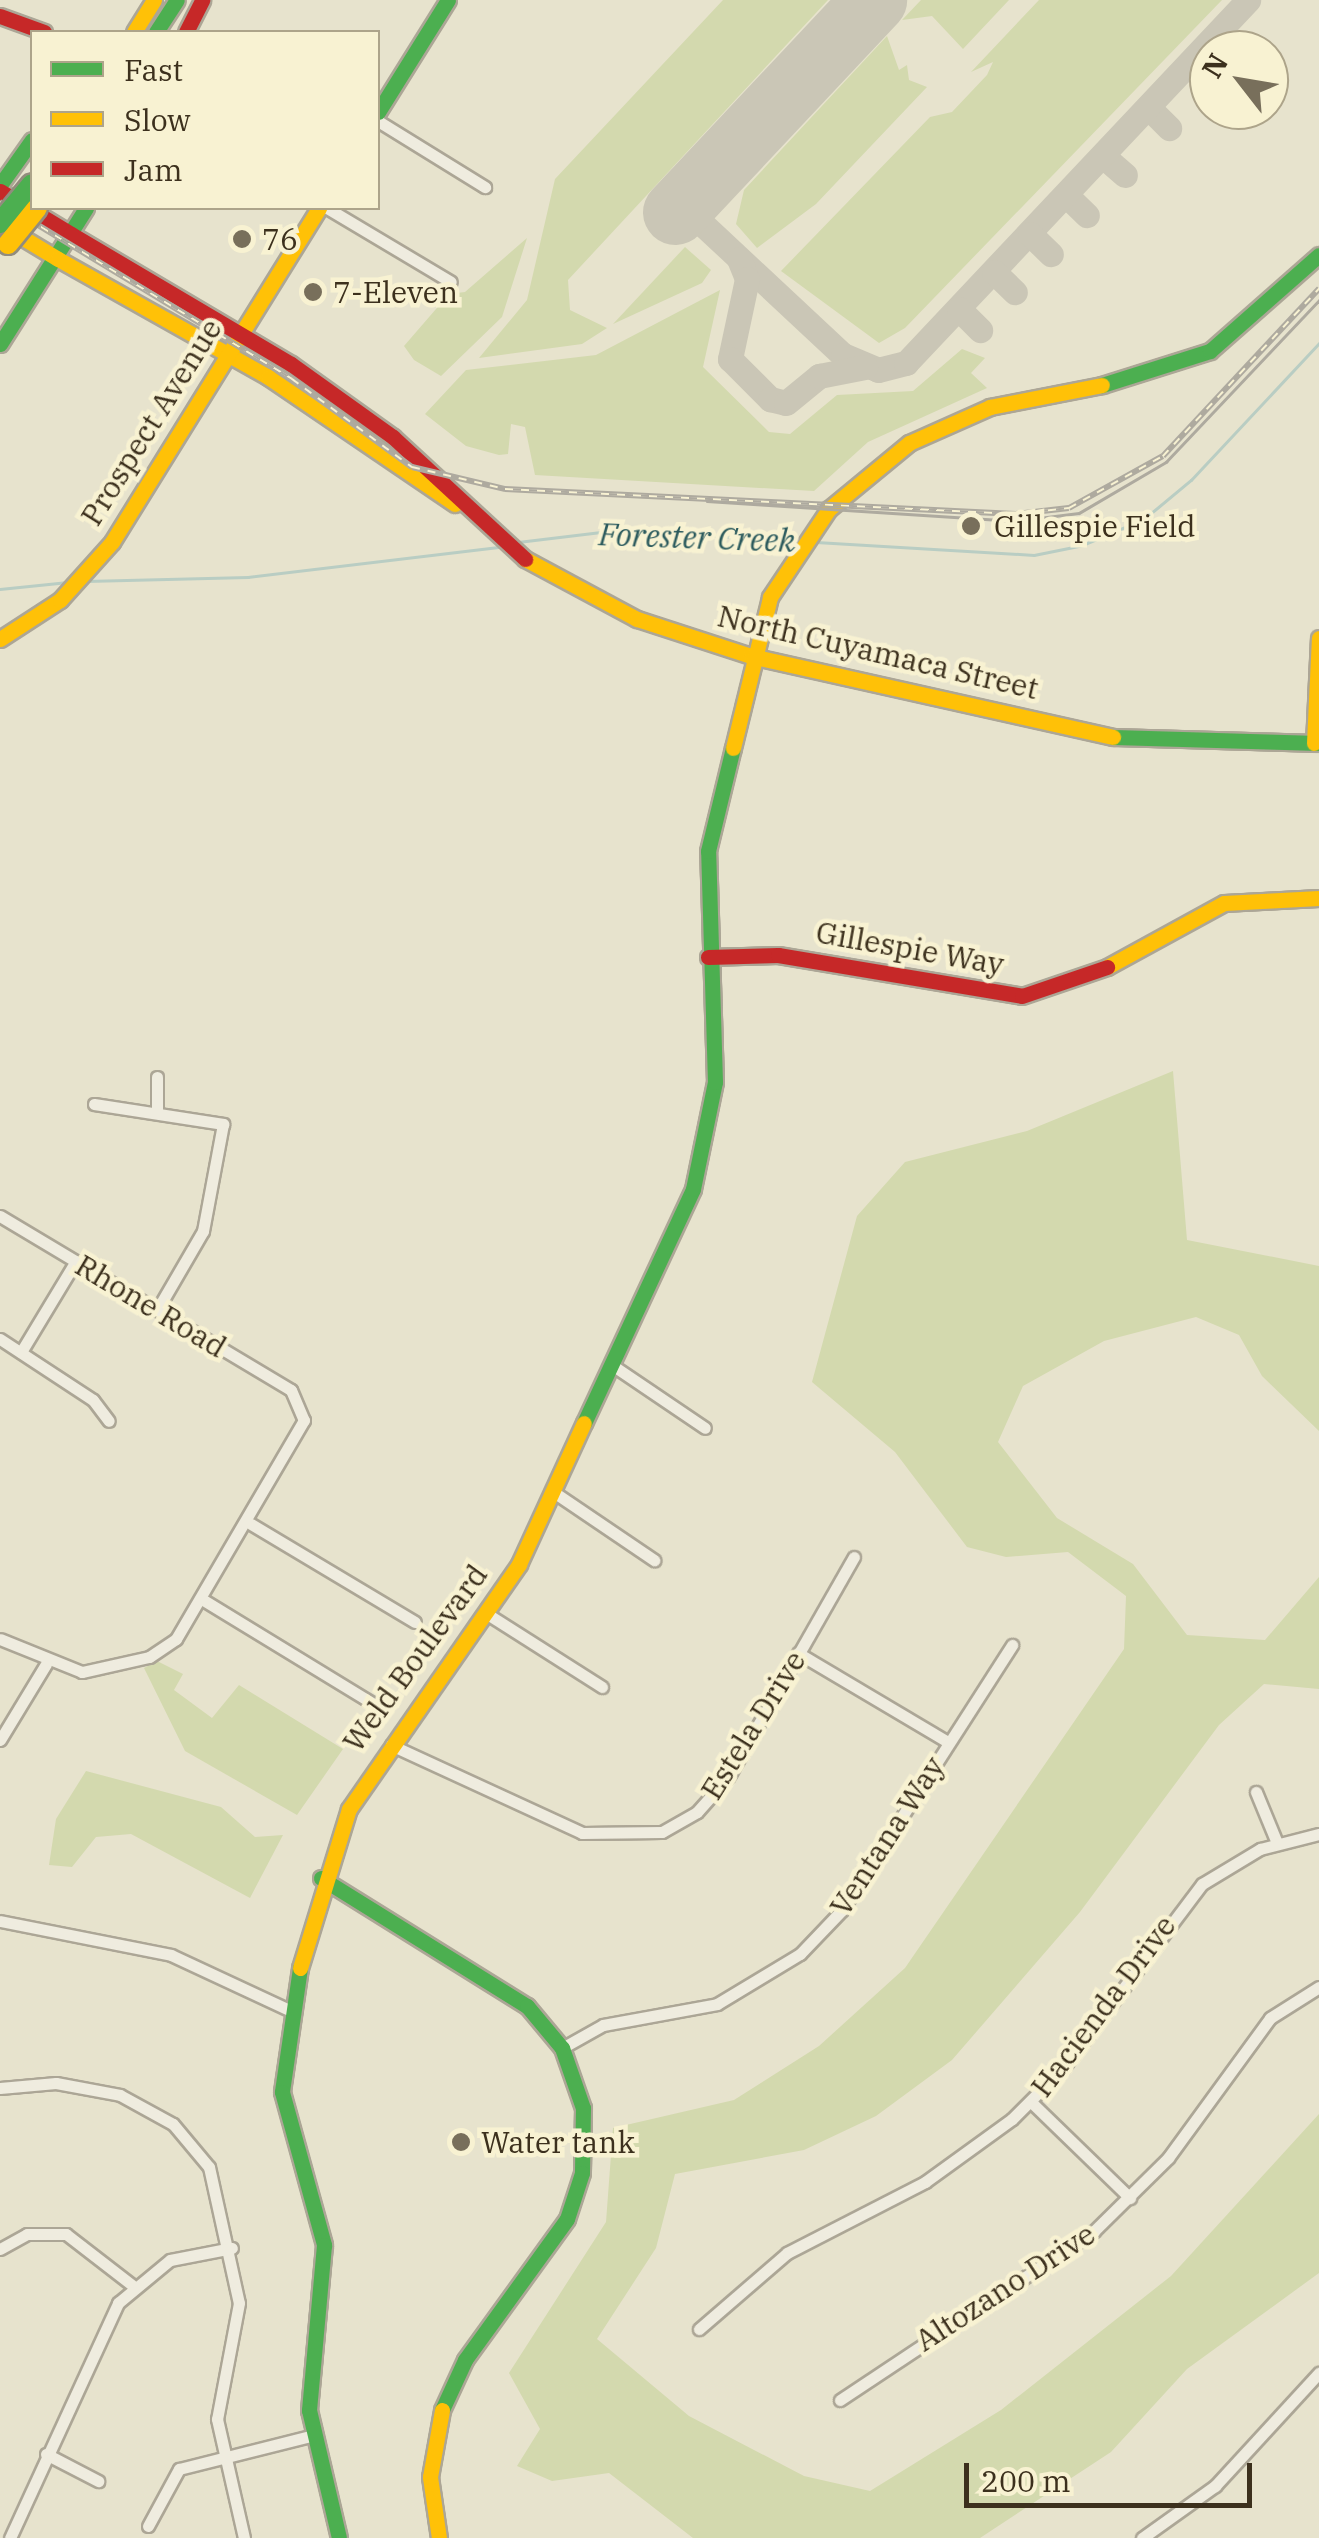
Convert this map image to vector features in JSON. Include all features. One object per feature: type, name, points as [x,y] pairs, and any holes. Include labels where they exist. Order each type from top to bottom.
[{"type":"main road","points":[[135,30],[154,0]]},
{"type":"main road","points":[[157,30],[176,0]]},
{"type":"main road","points":[[187,30],[202,0]]},
{"type":"main road","points":[[380,109],[448,0]]},
{"type":"main road","points":[[0,16],[38,30]]},
{"type":"main road","points":[[4,182],[30,143]]},
{"type":"main road","name":"North Cuyamaca Street","points":[[4,182],[30,202]]},
{"type":"main road","points":[[2,237],[30,188]]},
{"type":"main road","points":[[2,237],[35,210]]},
{"type":"main road","name":"North Cuyamaca Street","points":[[40,210],[71,234],[242,334],[380,426],[458,506],[525,559],[637,619],[751,656],[1113,737],[1317,743]]},
{"type":"main road","points":[[0,344],[58,259],[85,210]]},
{"type":"main road","name":"Prospect Avenue","points":[[0,640],[66,593],[102,555],[318,210]]},
{"type":"main road","name":"North Cuyamaca Street","points":[[2,237],[58,259],[229,355],[458,506]]},
{"type":"main road","name":"Weld Boulevard","points":[[339,2538],[314,2435],[310,2366],[324,2245],[282,2092],[287,2008],[321,1878],[349,1809],[391,1744],[489,1615],[555,1493],[679,1227],[707,1136],[716,1034],[708,958],[708,851],[751,656],[788,563],[823,516],[887,457],[947,422],[1210,351],[1319,255]]},
{"type":"main road","points":[[1317,743],[1319,638]]},
{"type":"main road","name":"Gillespie Way","points":[[708,958],[778,954],[964,993],[1022,996],[1090,976],[1211,908],[1319,898]]},
{"type":"main road","points":[[321,1878],[513,1995],[562,2048],[585,2124],[578,2189],[559,2234],[448,2393],[431,2461],[439,2538]]},
{"type":"street","points":[[380,122],[485,187]]},
{"type":"street","points":[[330,210],[450,282]]},
{"type":"street","points":[[157,1077],[157,1110]]},
{"type":"street","points":[[94,1104],[210,1115],[226,1136],[203,1230],[158,1310]]},
{"type":"street","name":"Rhone Road","points":[[0,1216],[298,1399],[300,1439],[251,1524]]},
{"type":"street","points":[[21,1352],[76,1262]]},
{"type":"street","points":[[0,1339],[93,1400],[109,1421]]},
{"type":"street","points":[[612,1365],[704,1428]]},
{"type":"street","points":[[555,1493],[654,1560]]},
{"type":"street","points":[[0,1639],[46,1664],[82,1672],[148,1657],[205,1601],[251,1524],[416,1622]]},
{"type":"street","name":"Estela Drive","points":[[391,1744],[582,1833],[649,1836],[716,1794],[854,1557]]},
{"type":"street","points":[[205,1601],[372,1703]]},
{"type":"street","points":[[489,1615],[602,1688]]},
{"type":"street","name":"Ventana Way","points":[[562,2048],[604,2025],[716,2004],[784,1966],[842,1910],[1012,1645]]},
{"type":"street","points":[[798,1653],[948,1742]]},
{"type":"street","points":[[0,1740],[46,1664]]},
{"type":"street","points":[[1256,1792],[1276,1843]]},
{"type":"street","name":"Hacienda Drive","points":[[699,2330],[787,2253],[925,2182],[1031,2102],[1189,1896],[1276,1843],[1319,1834]]},
{"type":"street","points":[[0,1920],[171,1956],[287,2008]]},
{"type":"street","name":"Altozano Drive","points":[[840,2400],[1052,2262],[1130,2198],[1270,2018],[1319,1987]]},
{"type":"street","points":[[0,2088],[88,2086],[162,2115],[209,2167],[232,2248],[239,2303],[218,2404],[223,2457],[244,2538]]},
{"type":"street","points":[[1031,2102],[1130,2198]]},
{"type":"street","points":[[0,2249],[27,2234],[66,2234],[132,2286]]},
{"type":"street","points":[[10,2538],[46,2454],[132,2286],[177,2257],[232,2248]]},
{"type":"street","points":[[1146,2537],[1216,2486],[1319,2373]]},
{"type":"street","points":[[148,2526],[167,2479],[223,2457],[314,2435]]},
{"type":"street","points":[[46,2454],[98,2481]]},
{"type":"green space","points":[[723,0],[828,0],[568,280],[570,310],[607,328],[582,344],[479,358],[527,300],[555,179]]},
{"type":"green space","points":[[921,0],[1009,0],[963,49],[932,16],[902,20]]},
{"type":"green space","points":[[1039,0],[1222,0],[905,328],[879,343],[781,271],[930,117],[952,112],[987,75],[993,62],[971,72]]},
{"type":"green space","points":[[887,36],[899,70],[907,65],[909,80],[927,87],[816,204],[757,248],[736,224],[744,190]]},
{"type":"green space","points":[[527,238],[502,317],[441,376],[414,360],[404,346],[449,294],[465,292]]},
{"type":"green space","points":[[685,247],[711,270],[702,283],[613,324]]},
{"type":"green space","points":[[720,290],[703,367],[769,432],[790,434],[837,395],[913,391],[962,349],[985,358],[971,373],[987,388],[868,442],[814,491],[535,475],[525,427],[511,424],[508,454],[499,455],[466,446],[425,414],[466,370],[596,355]]},
{"type":"green space","points":[[1173,1071],[1187,1240],[1319,1266],[1319,1431],[1262,1376],[1239,1335],[1196,1317],[1104,1341],[1023,1386],[998,1442],[1057,1518],[1133,1564],[1187,1635],[1265,1640],[1319,1577],[1319,1689],[1264,1684],[1219,1725],[1080,1912],[952,2060],[876,2116],[804,2150],[675,2174],[656,2248],[597,2339],[689,2416],[804,2476],[870,2491],[1001,2410],[1171,2276],[1319,2114],[1319,2273],[1187,2369],[1111,2452],[980,2538],[693,2538],[609,2473],[552,2481],[517,2466],[540,2429],[509,2373],[606,2222],[613,2128],[734,2100],[819,2046],[905,1968],[1124,1649],[1126,1596],[1068,1552],[1006,1557],[967,1547],[895,1452],[812,1382],[857,1216],[905,1162],[1027,1131]]},
{"type":"green space","points":[[157,1661],[183,1674],[174,1690],[212,1718],[239,1685],[343,1749],[297,1815],[185,1751],[144,1668]]},
{"type":"green space","points":[[86,1771],[221,1807],[255,1837],[283,1835],[250,1898],[131,1834],[96,1837],[72,1867],[49,1865],[56,1819]]},
{"type":"waterway","name":"Forester Creek","points":[[816,542],[1034,555],[1083,545],[1144,519],[1191,480],[1319,343]]},
{"type":"waterway","name":"Forester Creek","points":[[518,542],[617,530],[798,541]]},
{"type":"waterway","name":"Forester Creek","points":[[86,581],[248,577],[500,547]]},
{"type":"waterway","name":"Forester Creek","points":[[0,589],[68,582]]},
{"type":"taxiway","points":[[682,205],[843,355],[878,370],[906,363],[1248,0]]},
{"type":"taxiway","points":[[1148,107],[1169,128]]},
{"type":"taxiway","points":[[1103,156],[1125,175]]},
{"type":"taxiway","points":[[1066,195],[1087,215]]},
{"type":"taxiway","points":[[1030,234],[1051,254]]},
{"type":"taxiway","points":[[739,259],[747,279],[730,359],[770,399],[786,403],[819,376],[865,367]]},
{"type":"taxiway","points":[[994,272],[1015,292]]},
{"type":"taxiway","points":[[959,309],[980,330]]},
{"type":"runway","points":[[675,212],[874,0]]},
{"type":"tram line","points":[[707,501],[1015,521],[1079,513],[1166,462],[1319,300]]},
{"type":"railway","points":[[0,202],[292,379],[412,467],[505,489],[1016,514],[1069,508],[1163,456],[1319,289]]},
{"type":"traffic: fast","points":[[157,30],[177,0]]},
{"type":"traffic: fast","points":[[380,109],[448,0]]},
{"type":"traffic: fast","points":[[0,185],[30,143]]},
{"type":"traffic: fast","points":[[0,223],[30,186]]},
{"type":"traffic: fast","points":[[0,344],[85,210]]},
{"type":"traffic: fast","points":[[1102,385],[1210,351],[1319,255]]},
{"type":"traffic: fast","points":[[1113,737],[1319,743]]},
{"type":"traffic: fast","points":[[584,1423],[693,1189],[715,1082],[708,851],[733,748]]},
{"type":"traffic: fast","points":[[321,1878],[527,2006],[562,2048],[583,2108],[582,2173],[567,2219],[465,2360],[442,2410]]},
{"type":"traffic: fast","points":[[300,1968],[282,2092],[324,2245],[309,2410],[339,2538]]},
{"type":"traffic: slow","points":[[135,30],[154,0]]},
{"type":"traffic: slow","points":[[8,244],[35,210]]},
{"type":"traffic: slow","points":[[0,639],[60,600],[112,542],[318,210]]},
{"type":"traffic: slow","points":[[5,227],[58,259]]},
{"type":"traffic: slow","points":[[58,259],[268,377],[455,504]]},
{"type":"traffic: slow","points":[[733,748],[770,597],[829,509],[909,443],[990,407],[1102,385]]},
{"type":"traffic: slow","points":[[525,559],[637,619],[751,656],[1113,737]]},
{"type":"traffic: slow","points":[[1314,743],[1319,638]]},
{"type":"traffic: slow","points":[[1107,967],[1224,903],[1319,898]]},
{"type":"traffic: slow","points":[[300,1968],[349,1809],[519,1564],[584,1423]]},
{"type":"traffic: slow","points":[[439,2538],[430,2477],[442,2410]]},
{"type":"traffic: jam","points":[[187,30],[202,0]]},
{"type":"traffic: jam","points":[[0,16],[38,30]]},
{"type":"traffic: jam","points":[[0,191],[30,209]]},
{"type":"traffic: jam","points":[[31,210],[71,234]]},
{"type":"traffic: jam","points":[[71,234],[291,364],[393,437],[525,559]]},
{"type":"traffic: jam","points":[[708,957],[778,955],[1022,996],[1107,967]]},
{"type":"place","name":"76","points":[[242,239]]},
{"type":"place","name":"7-Eleven","points":[[313,292]]},
{"type":"place","name":"Gillespie Field","points":[[971,526]]},
{"type":"place","name":"Water tank","points":[[461,2142]]}]
